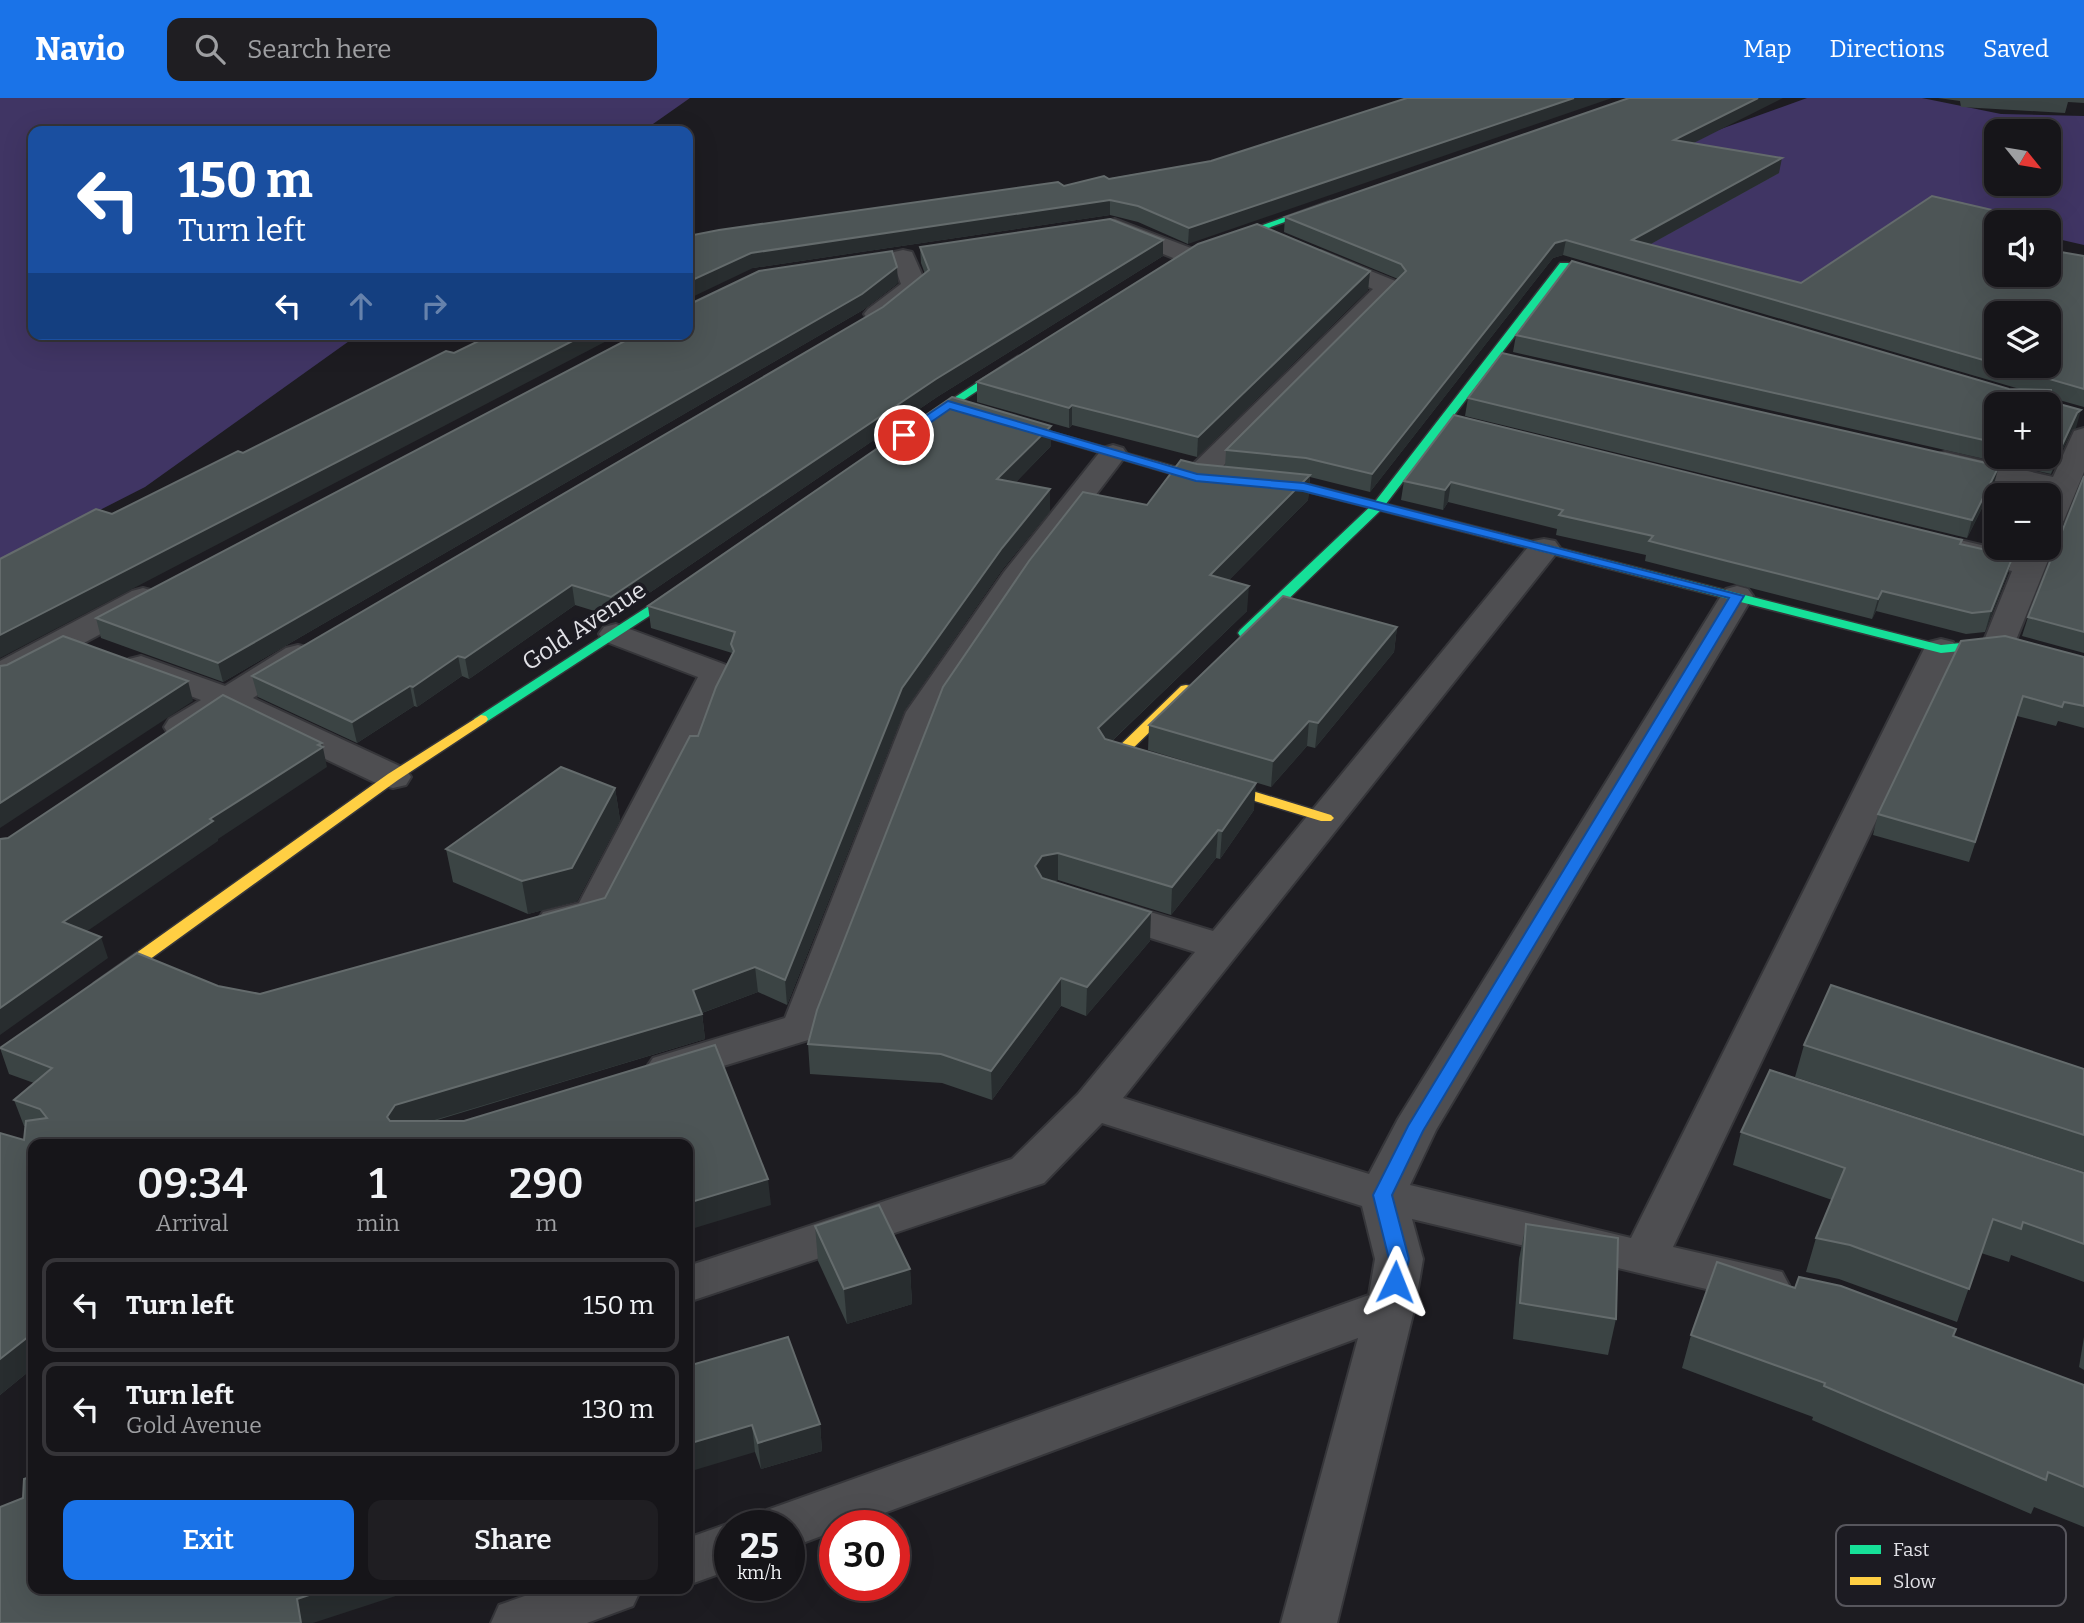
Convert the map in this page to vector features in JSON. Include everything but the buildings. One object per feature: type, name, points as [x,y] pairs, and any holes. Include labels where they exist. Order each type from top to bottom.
[{"type":"street","points":[[1164,269],[1187,255],[1348,198]]},
{"type":"street","points":[[1096,227],[1110,225],[1129,229],[1187,255]]},
{"type":"street","points":[[1196,477],[1389,287],[1255,230]]},
{"type":"street","points":[[850,330],[914,286],[903,256]]},
{"type":"street","points":[[1238,640],[1378,506],[1458,424],[1506,361],[1564,265],[1631,285]]},
{"type":"street","points":[[902,436],[1039,348]]},
{"type":"street","points":[[948,405],[1196,477],[1304,487],[1941,649],[2000,643],[2084,666]]},
{"type":"street","points":[[2061,493],[2080,424]]},
{"type":"street","points":[[631,1080],[803,1027],[924,712],[1015,579],[1112,454]]},
{"type":"street","points":[[1917,455],[2063,488]]},
{"type":"street","points":[[1936,543],[1984,550]]},
{"type":"street","points":[[693,1282],[1028,1171],[1094,1105],[1544,548]]},
{"type":"street","points":[[2000,643],[2032,560]]},
{"type":"street","name":"Gold Avenue","points":[[86,997],[394,777],[616,634],[708,571]]},
{"type":"street","points":[[0,675],[165,587]]},
{"type":"street","points":[[1309,1623],[1391,1306],[1399,1259],[1382,1195],[1414,1130],[1737,596]]},
{"type":"street","points":[[529,929],[594,911],[717,673],[616,634]]},
{"type":"street","points":[[66,639],[226,698],[394,777]]},
{"type":"street","points":[[158,743],[226,698],[322,641]]},
{"type":"street","points":[[1644,1259],[1752,1081],[1941,649]]},
{"type":"street","points":[[1198,678],[1118,755],[1326,818]]},
{"type":"street","points":[[1069,899],[1222,947]]},
{"type":"street","points":[[139,958],[178,974]]},
{"type":"street","points":[[1094,1105],[1382,1195],[1644,1259],[1812,1295]]},
{"type":"street","points":[[805,1519],[1391,1306]]},
{"type":"street","points":[[693,1560],[714,1552]]},
{"type":"street","points":[[519,1623],[599,1594]]},
{"type":"shaded area","points":[[0,98],[690,98],[650,126],[28,126],[28,340],[351,340],[145,487],[0,561]]},
{"type":"shaded area","points":[[1807,98],[1922,98],[2001,114],[2084,116],[2084,245],[2061,240],[2061,210],[1984,210],[1984,227],[1800,301],[1490,212]]},
{"type":"traffic: fast","points":[[1215,244],[1333,203]]},
{"type":"traffic: fast","points":[[1245,633],[1378,506],[1564,265],[1618,281]]},
{"type":"traffic: fast","points":[[914,428],[1022,358]]},
{"type":"traffic: fast","points":[[1504,538],[1941,649],[2000,643],[2084,666]]},
{"type":"traffic: fast","points":[[481,719],[692,582]]},
{"type":"traffic: slow","points":[[1002,421],[1196,477],[1304,487],[1504,538]]},
{"type":"traffic: slow","points":[[1186,689],[1118,755],[1326,818]]},
{"type":"traffic: slow","points":[[100,987],[393,777],[481,719]]},
{"type":"route","points":[[904,435],[948,405],[1196,477],[1304,487],[1737,596],[1414,1130],[1382,1195],[1399,1259],[1395,1282]]}]
